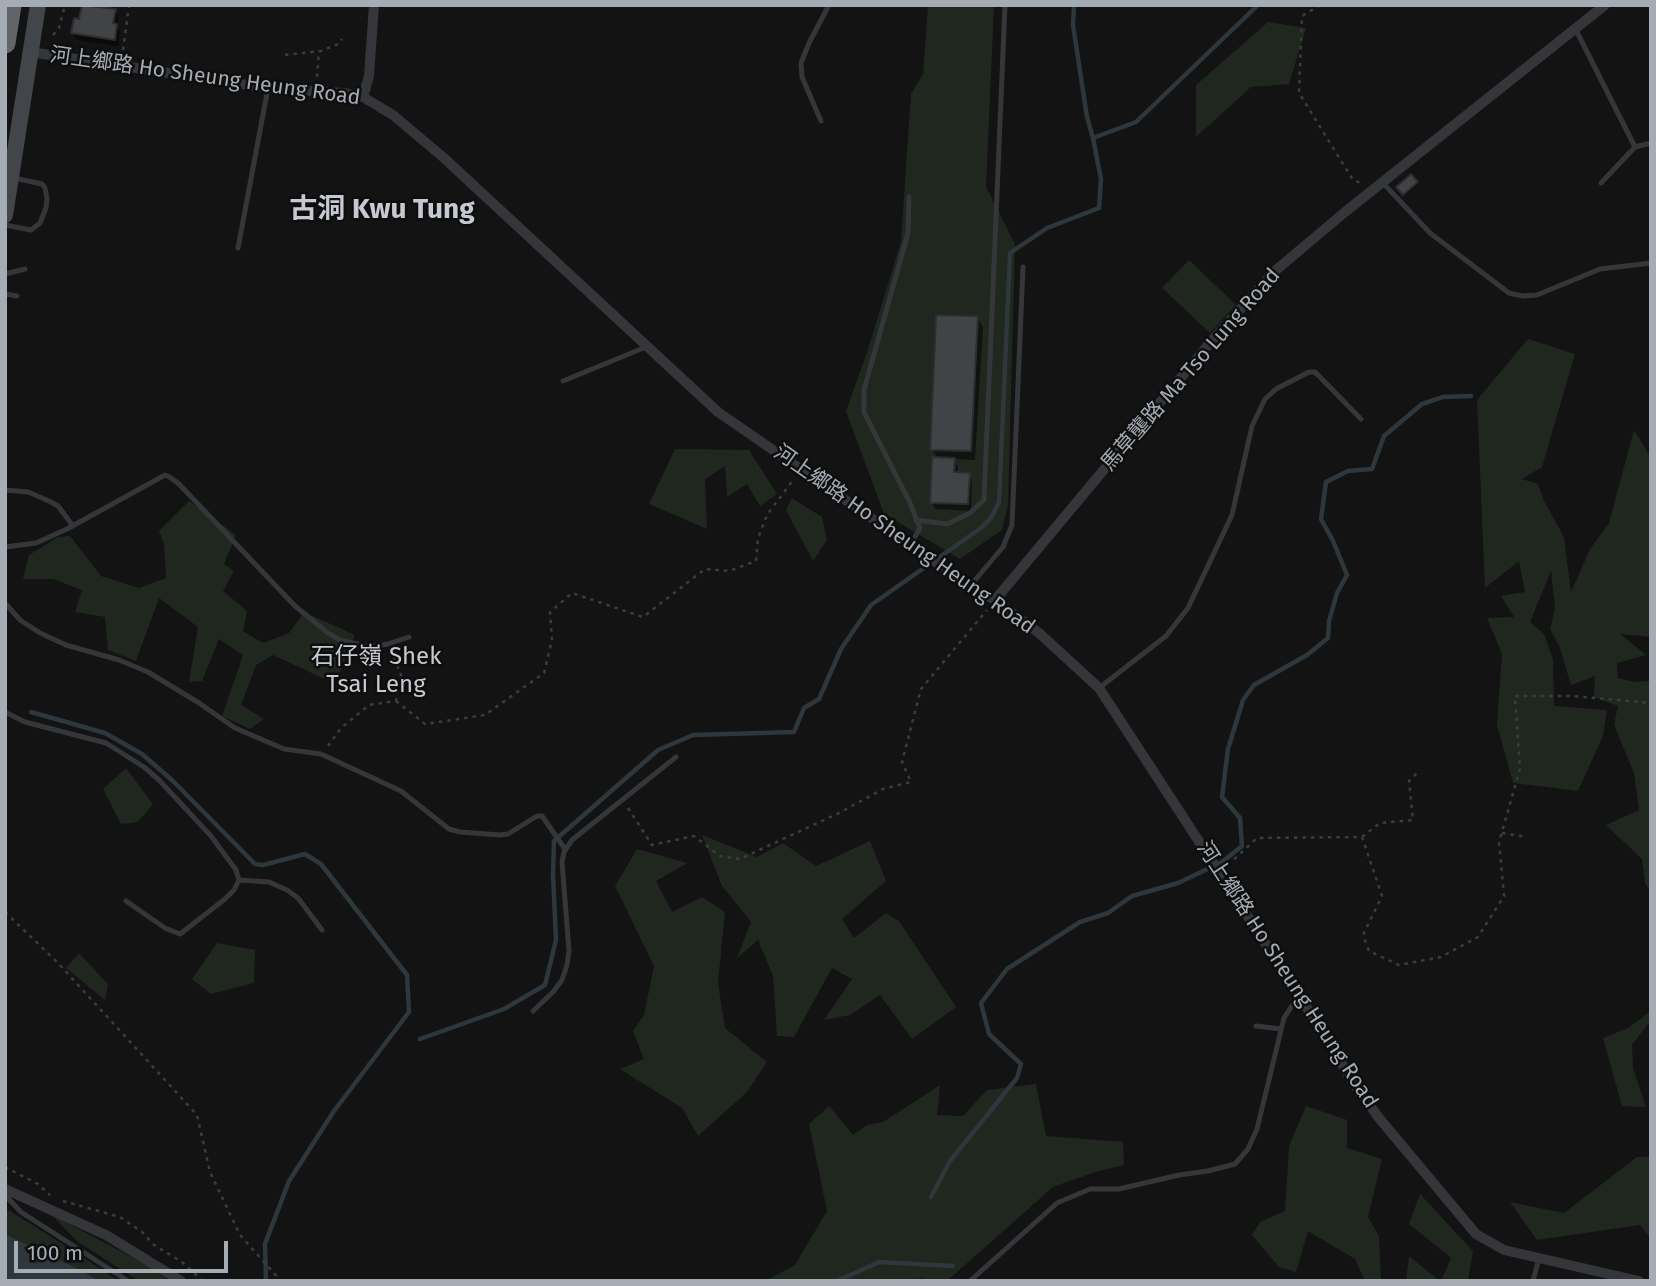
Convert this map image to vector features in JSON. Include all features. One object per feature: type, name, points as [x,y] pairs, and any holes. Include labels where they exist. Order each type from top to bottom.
[{"type":"highway","points":[[5,43],[11,5]]},
{"type":"main road","points":[[5,215],[38,5]]},
{"type":"street","points":[[363,97],[370,69],[374,5]]},
{"type":"street","name":"馬草壟路 Ma Tso Lung Road","points":[[995,600],[1214,338],[1275,271],[1378,185],[1605,5]]},
{"type":"street","name":"河上鄉路 Ho Sheung Heung Road","points":[[30,52],[268,88],[344,93],[363,97],[393,115],[444,158],[718,412],[970,586],[995,600],[1039,633],[1099,688],[1355,1085],[1379,1118],[1476,1234],[1504,1250],[1639,1281]]},
{"type":"street","points":[[5,1189],[106,1235],[181,1281]]},
{"type":"lane","points":[[821,121],[802,77],[801,63],[829,5]]},
{"type":"lane","points":[[916,520],[947,524],[970,513],[984,500],[1005,5]]},
{"type":"lane","points":[[1576,30],[1635,148]]},
{"type":"lane","points":[[239,248],[268,88]]},
{"type":"lane","points":[[1601,183],[1635,148],[1651,143]]},
{"type":"lane","points":[[5,225],[31,230],[40,223],[47,198],[42,184],[11,177]]},
{"type":"lane","points":[[1378,185],[1430,233],[1509,293],[1537,295],[1600,269],[1651,262]]},
{"type":"lane","points":[[909,197],[908,233],[864,390],[864,412],[919,528],[911,545]]},
{"type":"lane","points":[[970,586],[1003,547],[1012,524],[1023,267]]},
{"type":"lane","points":[[5,274],[25,270]]},
{"type":"lane","points":[[5,294],[17,296]]},
{"type":"lane","points":[[563,381],[646,347]]},
{"type":"lane","points":[[1099,688],[1166,636],[1188,608],[1232,515],[1252,426],[1265,399],[1276,389],[1308,372],[1315,372],[1361,419]]},
{"type":"lane","points":[[5,547],[36,543],[74,526],[165,475],[178,483],[295,606],[328,633],[370,647],[409,637]]},
{"type":"lane","points":[[5,490],[28,492],[49,501],[58,506],[74,526]]},
{"type":"lane","points":[[5,603],[20,620],[40,633],[66,645],[119,660],[148,672],[235,728],[284,749],[321,754],[401,791],[449,829],[508,834],[537,816],[542,816],[565,849]]},
{"type":"lane","points":[[5,712],[25,722],[106,743],[144,766],[211,836],[236,870],[239,880],[225,899],[180,933],[165,928],[126,901]]},
{"type":"lane","points":[[533,1011],[562,980],[567,965],[569,951],[562,862],[565,849],[572,840],[676,757]]},
{"type":"lane","points":[[239,880],[269,882],[287,890],[298,898],[322,930]]},
{"type":"lane","points":[[970,1281],[1057,1203],[1068,1198],[1090,1189],[1119,1189],[1235,1164],[1248,1149],[1257,1129],[1284,1018],[1299,995]]},
{"type":"lane","points":[[1256,1026],[1281,1029]]},
{"type":"lane","points":[[5,1195],[18,1209],[128,1281]]},
{"type":"lane","points":[[1533,1281],[1539,1258]]},
{"type":"path","points":[[53,35],[59,28],[65,5]]},
{"type":"path","points":[[123,50],[128,5]]},
{"type":"path","points":[[1320,5],[1302,16],[1299,93],[1353,180],[1378,185]]},
{"type":"path","points":[[285,55],[319,51],[338,44],[342,38]]},
{"type":"path","points":[[317,76],[319,51]]},
{"type":"path","points":[[321,754],[341,728],[369,705],[396,701],[425,724],[485,715],[544,673],[552,640],[550,612],[572,593],[643,617],[705,569],[729,571],[755,561],[758,538],[767,515],[802,469]]},
{"type":"path","points":[[622,800],[652,845],[694,836],[720,856],[740,859],[839,813],[883,789],[911,782],[902,762],[921,689],[995,600]]},
{"type":"path","points":[[388,644],[401,675],[396,701]]},
{"type":"path","points":[[1363,837],[1382,896],[1363,935],[1369,951],[1399,965],[1441,957],[1478,937],[1504,896],[1499,842],[1520,769],[1515,696],[1573,696],[1651,703]]},
{"type":"path","points":[[1220,873],[1257,838],[1363,837],[1380,823],[1413,820],[1409,781],[1420,770]]},
{"type":"path","points":[[1502,833],[1526,837]]},
{"type":"path","points":[[5,912],[58,963],[197,1115],[209,1172],[240,1235],[281,1281]]},
{"type":"path","points":[[5,1167],[38,1184],[57,1199],[120,1217],[142,1232],[154,1245],[182,1262],[203,1281]]},
{"type":"shaded area","points":[[928,5],[994,5],[986,187],[1015,244],[1008,505],[1002,530],[960,559],[884,514],[846,411],[901,242],[911,94],[923,74]]},
{"type":"shaded area","points":[[1268,22],[1306,28],[1289,84],[1251,87],[1196,137],[1196,85]]},
{"type":"shaded area","points":[[1189,260],[1236,305],[1210,333],[1162,288]]},
{"type":"shaded area","points":[[1528,339],[1575,354],[1542,467],[1522,479],[1538,484],[1544,501],[1564,537],[1571,592],[1590,549],[1609,523],[1634,430],[1651,458],[1651,637],[1620,634],[1646,655],[1617,663],[1618,678],[1635,682],[1651,681],[1651,893],[1645,883],[1642,859],[1606,825],[1639,810],[1634,773],[1614,725],[1618,706],[1594,697],[1595,676],[1571,685],[1560,648],[1550,629],[1555,608],[1551,571],[1530,622],[1544,634],[1553,659],[1554,706],[1607,710],[1603,736],[1578,791],[1513,783],[1497,725],[1502,654],[1487,618],[1514,617],[1501,596],[1525,592],[1519,561],[1485,588],[1477,400]]},
{"type":"shaded area","points":[[675,449],[749,450],[777,494],[760,506],[747,484],[727,497],[725,466],[705,479],[707,529],[649,504]]},
{"type":"shaded area","points":[[792,498],[822,517],[827,540],[813,561],[786,510]]},
{"type":"shaded area","points":[[189,501],[236,535],[224,564],[234,571],[223,591],[247,611],[243,631],[263,643],[289,633],[304,612],[355,635],[337,679],[331,682],[273,655],[256,665],[241,705],[264,719],[250,729],[222,716],[243,655],[219,639],[202,681],[189,682],[198,627],[159,598],[136,661],[108,650],[105,617],[75,612],[82,590],[53,579],[23,579],[29,555],[58,537],[70,536],[101,576],[139,588],[166,578],[164,544],[159,531]]},
{"type":"shaded area","points":[[126,768],[153,804],[138,822],[121,824],[103,789]]},
{"type":"shaded area","points":[[702,835],[757,857],[783,843],[816,866],[870,841],[886,881],[842,919],[854,938],[886,913],[899,921],[956,1007],[912,1039],[880,995],[850,1015],[824,1020],[852,979],[832,968],[794,1037],[777,1036],[773,976],[758,940],[737,958],[751,922],[722,886]]},
{"type":"shaded area","points":[[637,849],[688,863],[656,881],[672,912],[702,897],[725,912],[718,983],[725,1028],[767,1062],[747,1092],[698,1136],[682,1108],[620,1069],[644,1059],[633,1031],[644,1015],[654,966],[615,886]]},
{"type":"shaded area","points":[[217,943],[255,950],[254,983],[211,994],[192,979]]},
{"type":"shaded area","points":[[79,953],[108,984],[105,1000],[66,968]]},
{"type":"shaded area","points":[[1651,1011],[1651,1020],[1632,1045],[1633,1068],[1646,1107],[1622,1106],[1603,1038],[1628,1028]]},
{"type":"shaded area","points":[[1036,1084],[1046,1136],[1123,1142],[1124,1165],[1053,1187],[947,1281],[927,1281],[924,1278],[894,1281],[765,1281],[795,1265],[827,1211],[809,1124],[829,1106],[853,1135],[867,1125],[883,1122],[940,1085],[937,1115],[963,1116],[987,1090]]},
{"type":"shaded area","points":[[1306,1106],[1347,1120],[1347,1148],[1382,1159],[1368,1217],[1379,1236],[1381,1281],[1365,1281],[1355,1259],[1308,1231],[1296,1272],[1279,1267],[1252,1235],[1260,1222],[1285,1211],[1289,1146]]},
{"type":"shaded area","points":[[1637,1157],[1651,1157],[1651,1199],[1648,1200],[1651,1204],[1651,1239],[1640,1225],[1537,1240],[1510,1202],[1564,1213]]},
{"type":"shaded area","points":[[1420,1194],[1473,1251],[1468,1281],[1441,1281],[1451,1258],[1409,1224]]},
{"type":"shaded area","points":[[5,1208],[119,1281],[100,1281],[5,1234]]},
{"type":"shaded area","points":[[52,1215],[143,1263],[169,1281],[139,1281],[78,1242]]},
{"type":"shaded area","points":[[5,1234],[70,1265],[100,1281],[5,1281]]},
{"type":"shaded area","points":[[1409,1256],[1440,1281],[1406,1281]]},
{"type":"building","points":[[82,5],[116,9],[113,23],[117,24],[115,40],[71,33],[74,18],[79,19]]},
{"type":"building","points":[[1411,174],[1418,182],[1403,195],[1396,187]]},
{"type":"building","points":[[936,315],[978,316],[971,451],[930,450]]},
{"type":"building","points":[[932,457],[955,458],[954,472],[970,473],[968,504],[930,503]]},
{"type":"waterway","points":[[1074,5],[1073,25],[1087,117],[1093,138]]},
{"type":"waterway","points":[[420,1039],[504,1009],[545,985],[556,940],[554,841],[658,750],[693,735],[794,732],[804,708],[819,699],[841,649],[871,605],[981,528],[991,518],[999,502],[1010,253],[1047,228],[1099,208],[1101,179],[1093,138],[1136,122],[1258,5]]},
{"type":"waterway","points":[[931,1197],[950,1161],[1017,1078],[1021,1064],[989,1034],[981,1003],[1007,969],[1080,922],[1108,913],[1132,896],[1178,883],[1222,862],[1242,846],[1240,818],[1222,797],[1228,749],[1243,700],[1254,685],[1307,655],[1328,638],[1329,621],[1337,593],[1347,575],[1321,519],[1326,482],[1348,471],[1372,469],[1384,436],[1422,404],[1443,397],[1471,396]]},
{"type":"waterway","points":[[31,712],[105,733],[142,754],[173,781],[255,864],[263,865],[305,854],[321,864],[407,975],[409,1012],[334,1111],[289,1181],[265,1244],[266,1281]]},
{"type":"waterway","points":[[837,1281],[879,1262],[953,1266]]},
{"type":"district","name":"古洞 Kwu Tung","points":[[382,210]]},
{"type":"district","name":"石仔嶺 Shek Tsai Leng","points":[[376,671]]}]
